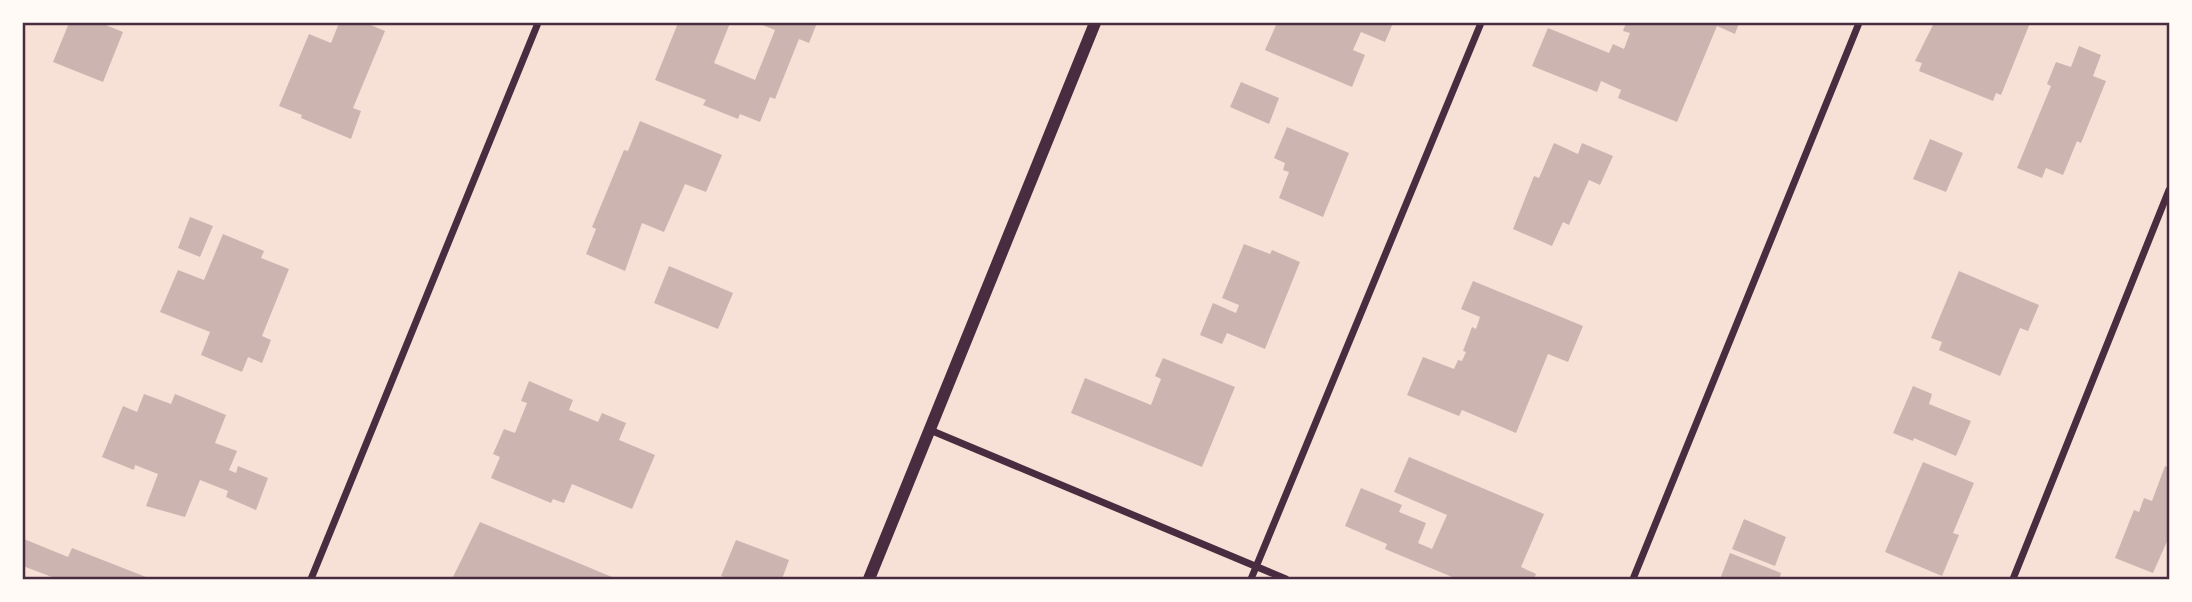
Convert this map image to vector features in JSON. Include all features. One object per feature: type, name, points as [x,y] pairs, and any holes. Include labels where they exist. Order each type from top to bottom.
[{"type":"street","points":[[311,579],[538,23]]},
{"type":"street","points":[[869,579],[1095,23]]},
{"type":"street","points":[[1251,579],[1481,23]]},
{"type":"street","points":[[1633,579],[1859,23]]},
{"type":"street","points":[[2013,579],[2169,190]]},
{"type":"street","points":[[930,430],[1286,579]]},
{"type":"building","points":[[69,23],[101,23],[123,32],[103,82],[53,62]]},
{"type":"building","points":[[339,23],[366,23],[385,31],[353,108],[361,111],[351,139],[279,106],[309,34],[331,43]]},
{"type":"building","points":[[678,23],[730,23],[714,63],[755,80],[775,30],[758,23],[817,23],[809,43],[799,39],[775,99],[770,97],[760,122],[740,114],[738,119],[703,105],[706,100],[655,80]]},
{"type":"building","points":[[1277,23],[1393,23],[1385,42],[1361,32],[1353,50],[1365,55],[1352,87],[1265,50]]},
{"type":"building","points":[[1626,23],[1739,23],[1735,34],[1717,26],[1677,122],[1618,98],[1621,90],[1601,81],[1597,92],[1532,66],[1548,28],[1609,53],[1613,44],[1624,49],[1630,33],[1623,31]]},
{"type":"building","points":[[1934,23],[2030,23],[2001,95],[1996,93],[1993,101],[1919,71],[1922,63],[1915,61]]},
{"type":"building","points":[[2079,46],[2101,55],[2093,76],[2106,81],[2081,143],[2077,141],[2063,175],[2046,168],[2042,178],[2017,168],[2051,86],[2047,84],[2056,62],[2071,67]]},
{"type":"building","points":[[1241,82],[1279,98],[1269,124],[1230,107]]},
{"type":"building","points":[[640,121],[722,155],[706,192],[685,184],[664,232],[642,223],[625,271],[586,254],[596,229],[592,227],[624,150],[628,151]]},
{"type":"building","points":[[1287,127],[1349,153],[1323,217],[1279,198],[1289,172],[1283,170],[1285,163],[1274,158]]},
{"type":"building","points":[[1930,139],[1963,153],[1946,192],[1913,179]]},
{"type":"building","points":[[1554,143],[1578,154],[1582,143],[1613,156],[1600,185],[1589,180],[1569,225],[1563,222],[1552,246],[1513,229],[1534,176],[1539,178]]},
{"type":"building","points":[[190,217],[213,226],[200,257],[178,248]]},
{"type":"building","points":[[223,234],[264,251],[261,258],[289,269],[262,336],[271,340],[262,363],[248,357],[242,372],[201,355],[210,332],[160,312],[178,270],[204,280]]},
{"type":"building","points":[[1244,244],[1270,254],[1272,250],[1300,262],[1265,349],[1227,333],[1222,344],[1200,335],[1213,303],[1236,313],[1239,305],[1222,298]]},
{"type":"building","points":[[669,266],[733,293],[718,329],[654,303]]},
{"type":"building","points":[[1959,271],[2039,305],[2028,331],[2020,328],[2000,376],[1939,350],[1942,342],[1931,338]]},
{"type":"building","points":[[1473,281],[1583,326],[1568,362],[1548,354],[1516,433],[1462,410],[1459,416],[1407,395],[1423,357],[1454,369],[1458,360],[1462,361],[1472,327],[1476,329],[1480,317],[1461,309]]},
{"type":"building","points":[[1163,358],[1235,387],[1202,467],[1071,413],[1085,378],[1151,405],[1161,379],[1155,376]]},
{"type":"building","points":[[529,381],[573,400],[569,410],[598,422],[602,413],[626,423],[619,440],[655,455],[632,509],[572,484],[564,503],[553,499],[551,503],[491,478],[500,457],[493,454],[504,429],[515,433],[527,403],[521,401]]},
{"type":"building","points":[[1913,386],[1932,394],[1929,404],[1971,421],[1956,456],[1914,438],[1913,441],[1893,433]]},
{"type":"building","points":[[144,394],[171,404],[175,394],[226,415],[215,443],[237,451],[229,470],[236,473],[238,466],[268,478],[256,510],[226,497],[228,491],[200,480],[185,517],[146,506],[158,474],[135,465],[134,470],[102,457],[123,406],[137,412]]},
{"type":"building","points":[[1409,457],[1544,514],[1521,567],[1536,574],[1534,579],[1457,579],[1385,549],[1387,544],[1345,526],[1361,488],[1402,505],[1399,512],[1426,523],[1418,543],[1432,549],[1447,515],[1394,492]]},
{"type":"building","points":[[1923,462],[1974,483],[1953,533],[1959,535],[1942,576],[1885,552]]},
{"type":"building","points":[[2165,466],[2169,468],[2169,537],[2153,573],[2115,558],[2134,510],[2139,512],[2144,498],[2152,501]]},
{"type":"building","points":[[1744,519],[1786,537],[1775,566],[1732,549]]},
{"type":"building","points":[[480,522],[612,577],[452,579]]},
{"type":"building","points":[[24,539],[68,557],[72,548],[146,577],[57,579],[23,566]]},
{"type":"building","points":[[736,540],[789,560],[782,579],[730,579],[721,576]]},
{"type":"building","points":[[1730,553],[1781,573],[1779,579],[1720,579]]}]
